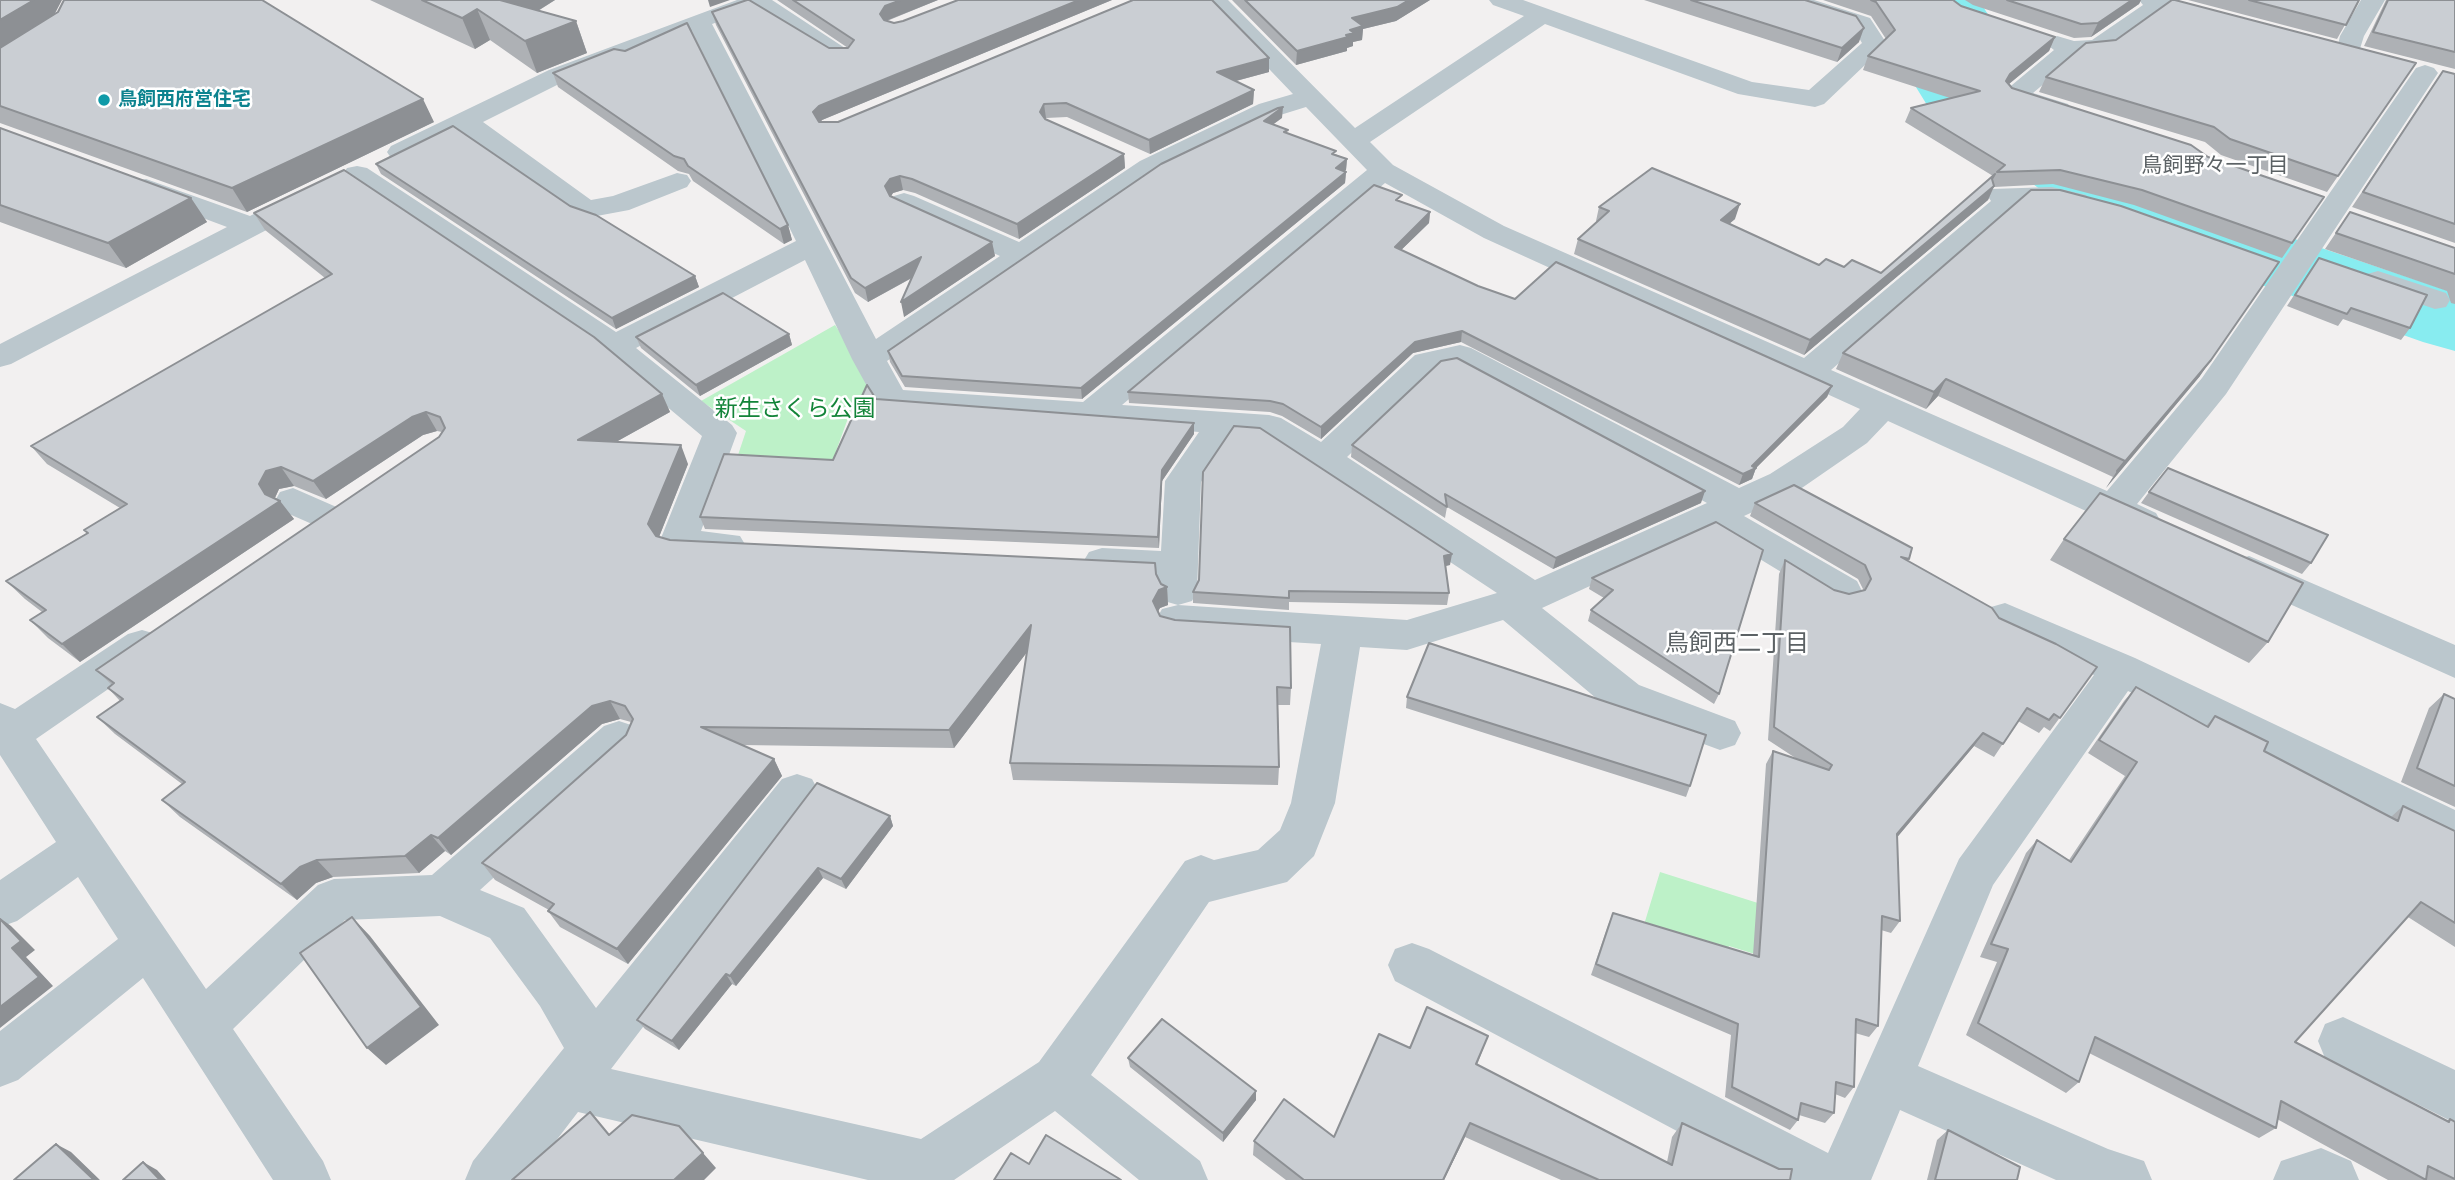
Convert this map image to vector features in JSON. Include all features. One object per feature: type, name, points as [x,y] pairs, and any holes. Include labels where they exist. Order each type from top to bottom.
[{"type":"street","points":[[1500,0],[1747,89],[1815,99],[1875,44],[1862,23],[1790,0]]},
{"type":"street","points":[[2348,53],[2352,36],[2373,0]]},
{"type":"street","points":[[0,357],[248,225],[689,14],[757,1],[842,54]]},
{"type":"street","points":[[1226,1],[1308,98],[1383,171],[1494,232],[2176,537]]},
{"type":"street","points":[[2036,36],[2072,48],[2098,47],[2159,1],[2241,25]]},
{"type":"street","points":[[689,14],[891,400],[1269,426],[1324,459],[1521,601],[1624,697],[1720,733]]},
{"type":"street","points":[[1353,141],[1542,15]]},
{"type":"street","points":[[2321,46],[2373,59]]},
{"type":"street","points":[[2072,48],[2015,95],[2081,116]]},
{"type":"street","points":[[2113,509],[2214,386],[2303,266],[2333,209],[2423,72]]},
{"type":"street","points":[[868,359],[1021,254],[1138,162],[1268,110],[1308,98]]},
{"type":"street","points":[[464,121],[586,209],[619,204],[677,180]]},
{"type":"street","points":[[1092,412],[1383,171]]},
{"type":"street","points":[[357,174],[614,346],[720,433],[678,544],[761,547]]},
{"type":"street","points":[[118,177],[248,225]]},
{"type":"street","points":[[1807,373],[2008,195],[2052,195],[2099,208]]},
{"type":"street","points":[[904,202],[1021,254]]},
{"type":"street","points":[[614,346],[811,245]]},
{"type":"street","points":[[2303,266],[2435,300]]},
{"type":"street","points":[[1324,459],[1427,362],[1460,355],[1726,510],[1843,592]]},
{"type":"street","points":[[1223,424],[1183,481],[1175,631],[1343,631],[1407,635],[1521,601],[1726,510],[1794,477],[1855,435],[1883,406]]},
{"type":"street","points":[[294,541],[360,496]]},
{"type":"street","points":[[293,501],[328,518]]},
{"type":"street","points":[[2227,560],[2455,662]]},
{"type":"street","points":[[1068,561],[1179,566]]},
{"type":"street","points":[[2004,618],[2121,669],[2455,831]]},
{"type":"street","points":[[169,626],[5,727],[203,1025],[293,1175]]},
{"type":"street","points":[[581,1067],[926,1167],[1057,1080],[1198,880],[1271,869],[1298,842],[1313,803],[1343,631]]},
{"type":"street","points":[[1844,1180],[1975,873],[2121,669]]},
{"type":"street","points":[[442,895],[619,737]]},
{"type":"street","points":[[492,1180],[797,792]]},
{"type":"street","points":[[0,906],[84,847]]},
{"type":"street","points":[[203,1025],[334,900],[442,895],[507,923],[557,990],[581,1067]]},
{"type":"street","points":[[0,1062],[149,944]]},
{"type":"street","points":[[1412,965],[1824,1180]]},
{"type":"street","points":[[2343,1041],[2455,1097]]},
{"type":"street","points":[[1888,1079],[2106,1175],[2125,1180]]},
{"type":"street","points":[[1057,1080],[1181,1180]]},
{"type":"street","points":[[2300,1180],[2321,1175],[2332,1180]]},
{"type":"green space","name":"新生さくら公園","points":[[835,325],[878,388],[871,410],[851,410],[831,465],[736,461],[746,431],[701,401]]},
{"type":"green space","points":[[1660,872],[1881,942],[1874,991],[1729,946],[1722,960],[1643,928]]},
{"type":"building","points":[[0,0],[34,0],[0,20]]},
{"type":"building","points":[[64,0],[262,0],[423,99],[232,188],[0,106],[0,48],[58,12]]},
{"type":"building","points":[[422,0],[500,0],[576,21],[525,41],[477,9],[462,18]]},
{"type":"building","points":[[747,0],[829,48],[848,48],[854,40],[793,0],[901,0],[885,6],[880,14],[884,20],[894,23],[958,0],[1079,0],[819,106],[813,112],[819,122],[838,122],[1133,0],[1212,0],[1269,58],[1217,72],[1254,90],[1149,140],[1066,103],[1044,104],[1040,112],[1045,119],[1124,154],[1017,224],[912,179],[900,176],[890,179],[885,186],[890,196],[992,242],[901,302],[921,257],[865,288],[851,278],[712,12]]},
{"type":"building","points":[[1245,0],[1409,0],[1397,7],[1352,18],[1363,26],[1350,30],[1354,33],[1346,35],[1348,37],[1297,51]]},
{"type":"building","points":[[1691,0],[1805,0],[1856,16],[1864,28],[1842,48]]},
{"type":"building","points":[[1871,0],[1953,0],[1961,6],[2055,37],[2010,74],[2006,81],[2012,88],[2191,145],[2208,157],[2324,197],[2292,243],[2142,190],[2060,170],[1997,172],[2005,165],[1911,108],[1980,91],[1868,56],[1895,30],[1876,2]]},
{"type":"building","points":[[2007,0],[2132,0],[2098,23],[2081,24]]},
{"type":"building","points":[[2172,0],[2416,63],[2338,176],[2230,139],[2214,127],[2046,77],[2086,43],[2116,40]]},
{"type":"building","points":[[2249,0],[2359,0],[2346,25]]},
{"type":"building","points":[[2388,0],[2455,0],[2455,52],[2373,32]]},
{"type":"building","points":[[687,23],[788,225],[780,229],[688,166],[684,159],[674,156],[553,73],[614,49],[625,51]]},
{"type":"building","points":[[2443,71],[2455,74],[2455,224],[2363,192]]},
{"type":"building","points":[[1283,107],[1264,121],[1288,130],[1284,132],[1336,151],[1332,154],[1347,159],[1336,168],[1346,172],[1081,388],[902,376],[888,351],[1161,164]]},
{"type":"building","points":[[453,126],[570,206],[596,215],[695,276],[612,318],[376,164]]},
{"type":"building","points":[[0,128],[191,198],[108,243],[0,205]]},
{"type":"building","points":[[1652,168],[1740,204],[1721,220],[1819,265],[1826,259],[1844,267],[1852,260],[1881,273],[1995,174],[1992,179],[1994,186],[1810,340],[1578,239],[1609,211],[1599,207]]},
{"type":"building","points":[[344,170],[594,337],[662,394],[578,440],[681,445],[648,524],[656,536],[670,540],[1155,563],[1161,584],[1167,587],[1159,590],[1153,601],[1160,616],[1175,620],[1290,627],[1291,688],[1277,687],[1279,767],[1010,763],[1031,625],[949,730],[701,727],[774,759],[617,949],[548,911],[554,904],[482,863],[626,735],[633,719],[625,706],[610,701],[592,706],[438,838],[431,835],[405,856],[317,860],[300,867],[281,884],[162,800],[185,782],[97,717],[123,699],[108,688],[114,683],[96,670],[439,437],[445,428],[440,417],[426,412],[412,417],[313,481],[281,467],[266,471],[259,484],[265,494],[280,501],[62,644],[30,620],[46,610],[6,581],[88,533],[84,530],[127,504],[31,446],[332,274],[254,213]]},
{"type":"building","points":[[1374,185],[1402,195],[1396,200],[1430,212],[1395,247],[1478,286],[1515,299],[1556,262],[1832,386],[1752,466],[1756,468],[1743,474],[1462,331],[1415,342],[1321,427],[1283,404],[1270,401],[1128,392]]},
{"type":"building","points":[[2031,190],[2060,190],[2121,206],[2279,262],[2211,360],[2117,471],[2125,461],[1946,379],[1934,392],[1843,353]]},
{"type":"building","points":[[2350,212],[2455,248],[2455,274],[2336,233]]},
{"type":"building","points":[[2319,258],[2427,295],[2410,328],[2351,308],[2347,314],[2295,295]]},
{"type":"building","points":[[723,293],[789,334],[696,385],[636,337]]},
{"type":"building","points":[[1457,358],[1705,491],[1556,558],[1445,494],[1447,507],[1352,445],[1441,361]]},
{"type":"building","points":[[867,385],[876,399],[1194,423],[1162,470],[1158,537],[700,517],[724,454],[833,460]]},
{"type":"building","points":[[1234,426],[1260,428],[1452,554],[1444,556],[1449,593],[1289,591],[1289,598],[1193,592],[1199,580],[1203,472]]},
{"type":"building","points":[[2168,468],[2328,535],[2311,563],[2149,492]]},
{"type":"building","points":[[1794,485],[1912,548],[1909,559],[1901,557],[1992,608],[1999,618],[2056,644],[2097,667],[2060,718],[2054,714],[2049,720],[2027,708],[2003,744],[1983,733],[1897,834],[1900,921],[1882,916],[1878,1026],[1856,1019],[1854,1087],[1836,1082],[1834,1113],[1801,1103],[1798,1120],[1732,1087],[1738,1024],[1596,964],[1613,913],[1759,957],[1773,751],[1829,770],[1832,765],[1774,727],[1785,560],[1834,590],[1849,594],[1865,590],[1871,579],[1865,565],[1755,503]]},
{"type":"building","points":[[2100,493],[2303,583],[2268,642],[2064,539]]},
{"type":"building","points":[[1716,522],[1763,550],[1719,694],[1591,610],[1613,590],[1592,578]]},
{"type":"building","points":[[1429,643],[1706,735],[1690,786],[1407,697]]},
{"type":"building","points":[[2136,687],[2208,727],[2215,716],[2268,742],[2264,751],[2398,821],[2403,806],[2455,831],[2455,923],[2421,902],[2295,1042],[2449,1122],[2450,1119],[2455,1122],[2455,1179],[2428,1166],[2426,1180],[2281,1101],[2276,1128],[2095,1037],[2079,1082],[1978,1023],[2008,949],[1991,944],[2037,840],[2071,862],[2137,762],[2099,740]]},
{"type":"building","points":[[2444,694],[2455,699],[2455,786],[2417,768]]},
{"type":"building","points":[[817,783],[890,816],[841,879],[818,868],[730,976],[726,974],[672,1041],[637,1020]]},
{"type":"building","points":[[352,917],[421,1007],[367,1048],[300,953]]},
{"type":"building","points":[[0,919],[21,941],[12,948],[39,977],[0,1007]]},
{"type":"building","points":[[1427,1007],[1488,1036],[1476,1064],[1672,1165],[1682,1123],[1779,1169],[1792,1169],[1790,1180],[1599,1180],[1470,1123],[1443,1180],[1304,1180],[1254,1141],[1284,1099],[1334,1137],[1379,1034],[1410,1048]]},
{"type":"building","points":[[1162,1019],[1256,1091],[1223,1133],[1128,1058]]},
{"type":"building","points":[[590,1112],[609,1135],[632,1115],[679,1126],[703,1153],[674,1180],[512,1180]]},
{"type":"building","points":[[1948,1130],[2020,1167],[2017,1180],[1935,1180]]},
{"type":"building","points":[[1046,1135],[1121,1180],[994,1180],[1011,1153],[1029,1164]]},
{"type":"building","points":[[56,1144],[94,1180],[14,1180]]},
{"type":"building","points":[[143,1162],[160,1180],[123,1180]]},
{"type":"waterway","points":[[1926,0],[1958,19],[1968,38],[1947,79],[1953,89],[2069,173],[2117,198],[2232,246],[2455,323]]},
{"type":"place","name":"鳥飼西府営住宅","points":[[104,100]]},
{"type":"district","name":"鳥飼野々一丁目","points":[[2215,166]]},
{"type":"district","name":"鳥飼西二丁目","points":[[1737,644]]}]
